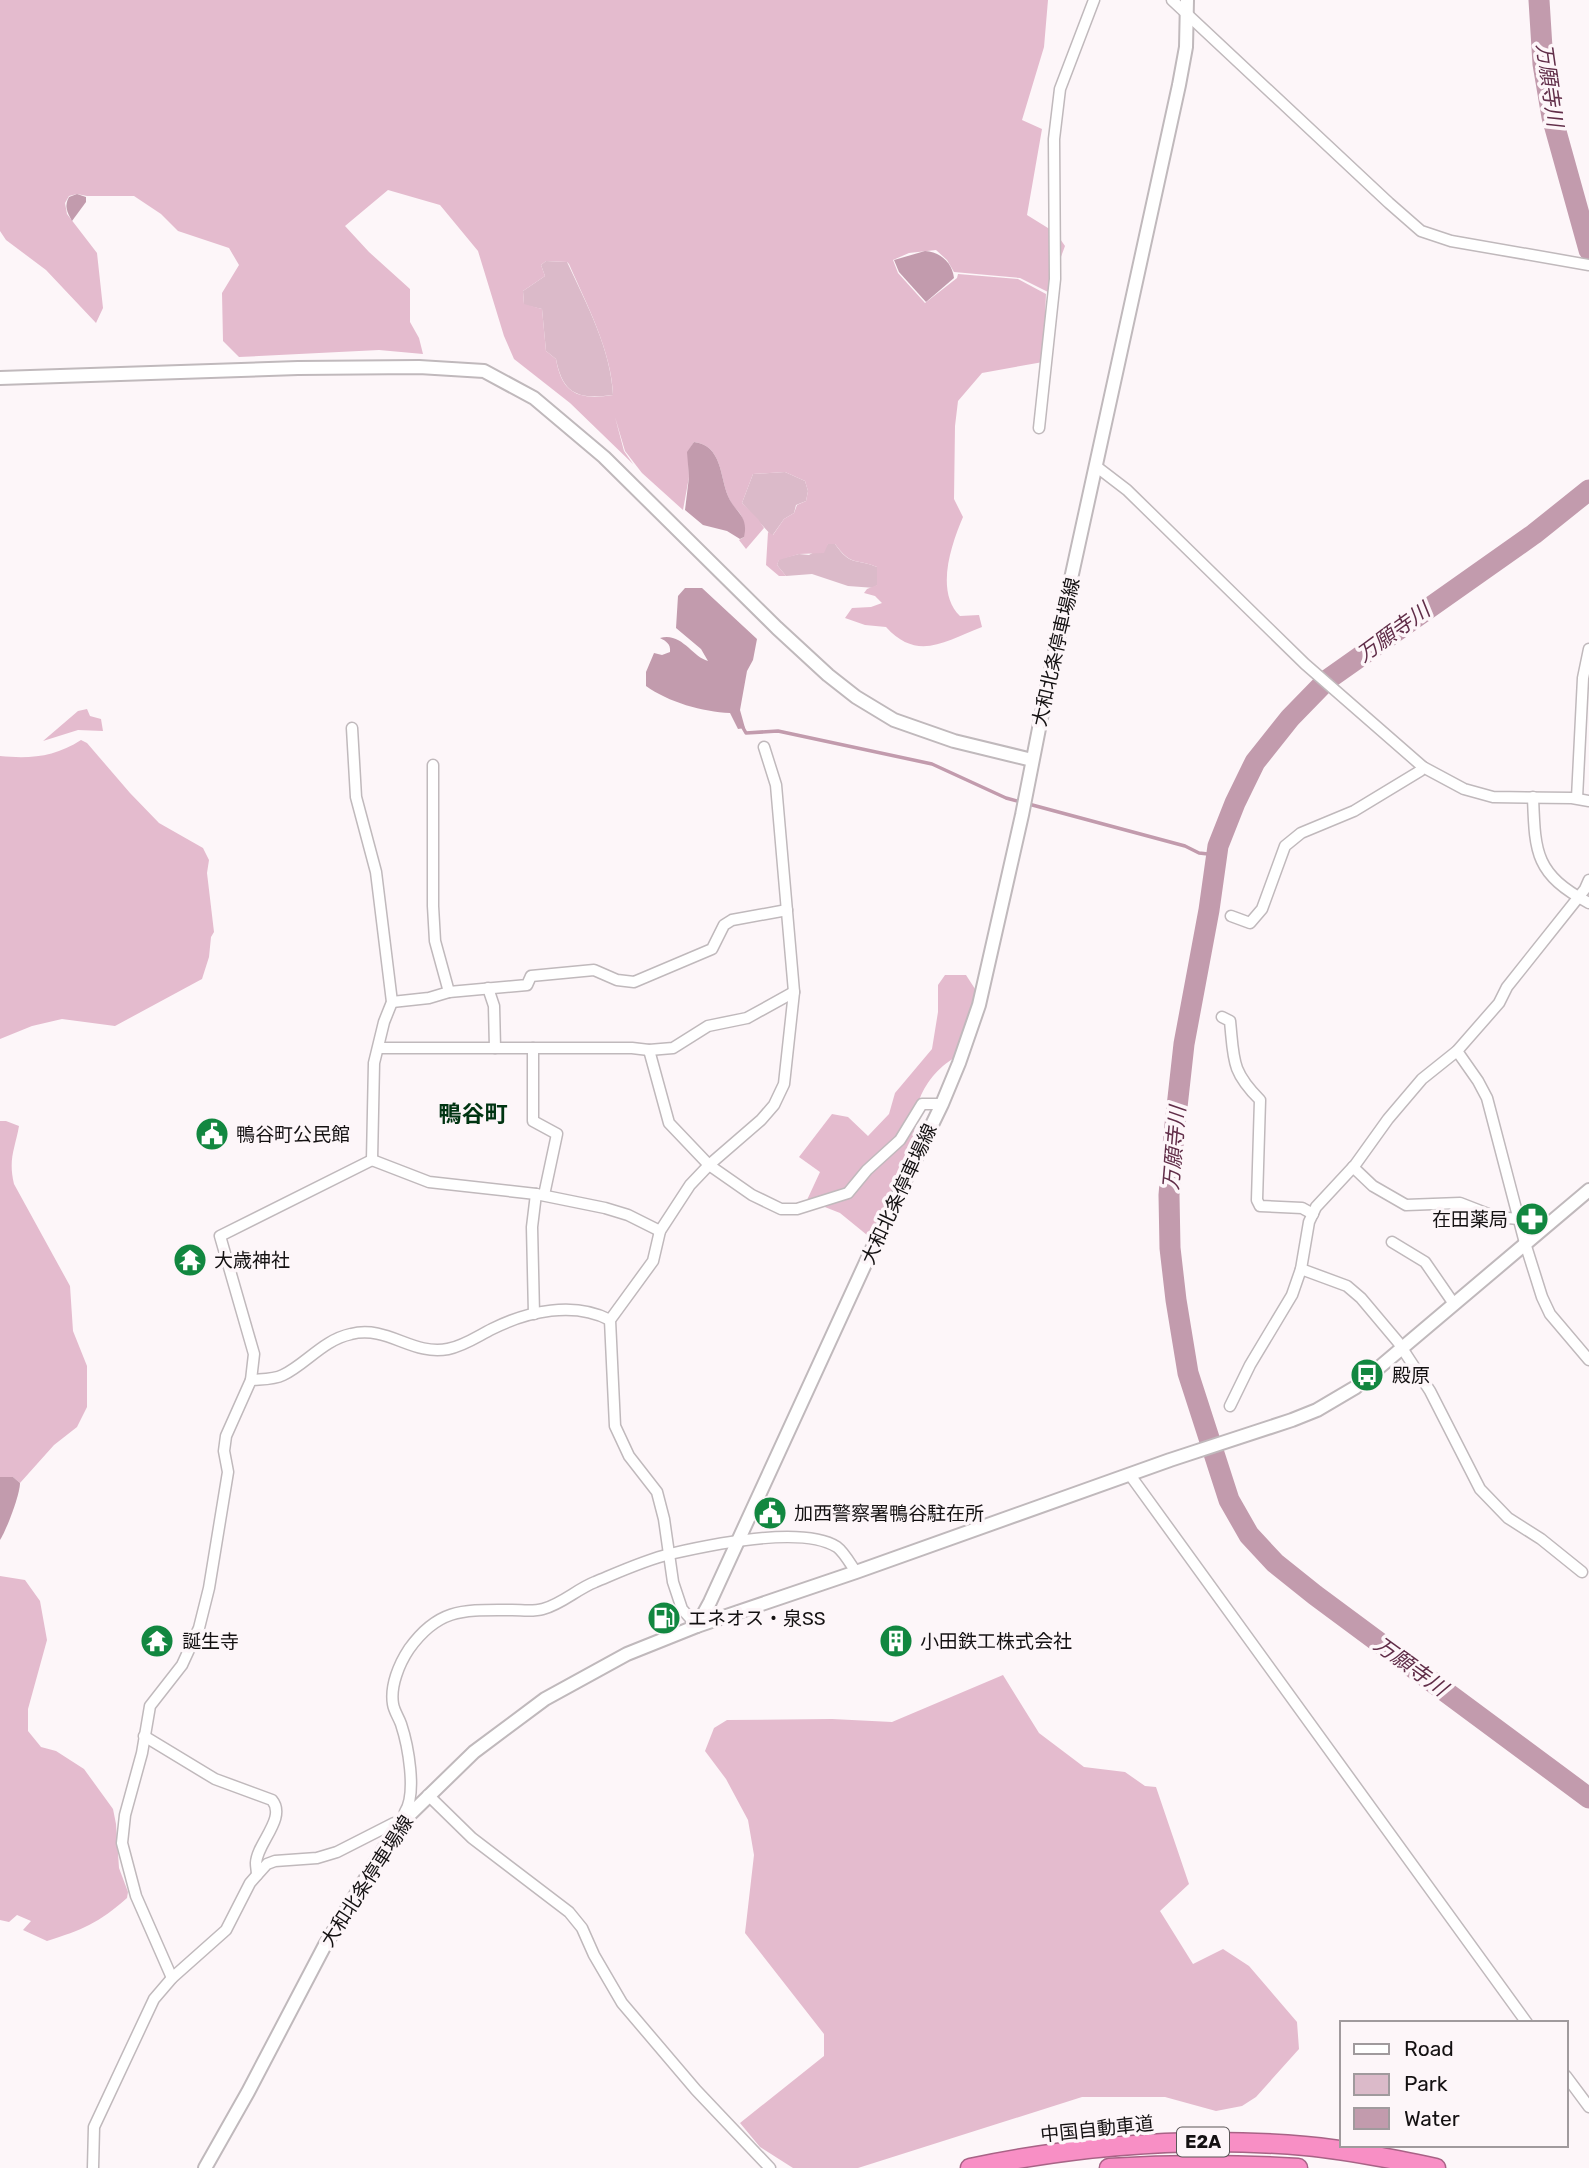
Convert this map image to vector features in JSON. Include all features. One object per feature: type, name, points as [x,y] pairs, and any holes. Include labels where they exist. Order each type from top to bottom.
[{"type":"highway","name":"中国自動車道","points":[[970,2168],[1085,2149],[1161,2143],[1234,2142],[1306,2146],[1378,2156],[1436,2168]]},
{"type":"highway","name":"中国自動車道","points":[[1109,2168],[1159,2164],[1232,2164],[1297,2168]]},
{"type":"main road","name":"大和北条停車場線","points":[[205,2168],[325,1945],[398,1826],[407,1816],[474,1752],[545,1699],[627,1654],[697,1626],[942,1104],[979,1005],[1179,85],[1185,47],[1187,6]]},
{"type":"main road","points":[[0,378],[298,368],[419,367],[484,371],[534,398],[604,457],[777,628],[828,676],[856,697],[894,720],[954,741],[1032,760]]},
{"type":"main road","points":[[697,1626],[1230,1439],[1292,1420],[1317,1409],[1356,1387],[1589,1190]]},
{"type":"street","points":[[1039,428],[1055,279],[1055,126],[1060,89],[1094,0]]},
{"type":"street","points":[[1172,0],[1187,6],[1421,231],[1451,241],[1589,265]]},
{"type":"street","points":[[1097,467],[1127,490],[1305,664],[1423,766],[1464,789],[1493,797],[1589,800]]},
{"type":"street","points":[[1577,798],[1583,678],[1589,649]]},
{"type":"street","points":[[352,728],[356,797],[376,872],[392,1002],[374,1063],[372,1160]]},
{"type":"street","points":[[697,1626],[682,1609],[673,1581],[664,1518],[657,1492],[629,1456],[615,1426],[610,1320],[653,1261],[660,1231],[690,1185],[761,1120],[774,1105],[784,1084],[794,992],[776,785],[764,747]]},
{"type":"street","points":[[433,765],[435,941],[449,992]]},
{"type":"street","points":[[1231,916],[1250,923],[1262,909],[1285,846],[1301,833],[1354,811],[1420,771],[1423,766]]},
{"type":"street","points":[[1533,797],[1538,856],[1546,869],[1589,903]]},
{"type":"street","points":[[1230,1406],[1250,1365],[1292,1295],[1316,1207],[1353,1167],[1422,1079],[1457,1051],[1499,1003],[1507,988],[1579,897],[1589,880]]},
{"type":"street","points":[[392,1002],[429,998],[449,992],[527,985],[531,976],[594,970],[634,982],[712,949],[724,925],[732,920],[787,910]]},
{"type":"street","points":[[488,988],[494,1006],[495,1048]]},
{"type":"street","points":[[379,1048],[673,1048],[708,1026],[747,1018],[794,992]]},
{"type":"street","points":[[1222,1017],[1230,1021],[1234,1067],[1241,1082],[1260,1100],[1257,1200],[1260,1206],[1303,1208],[1313,1214]]},
{"type":"street","points":[[533,1048],[533,1121],[557,1134],[532,1227],[534,1314]]},
{"type":"street","points":[[649,1050],[669,1123],[709,1165],[766,1203],[780,1209],[797,1209],[848,1193],[867,1170],[900,1140],[922,1104],[942,1104]]},
{"type":"street","points":[[1457,1051],[1487,1098],[1542,1297],[1550,1314],[1589,1360]]},
{"type":"street","points":[[172,1978],[136,1896],[122,1843],[125,1815],[142,1753],[150,1706],[182,1665],[199,1628],[209,1588],[228,1472],[224,1451],[226,1436],[251,1380],[254,1354],[220,1236],[372,1160],[429,1182],[540,1194],[628,1215],[660,1231]]},
{"type":"street","points":[[1353,1167],[1373,1186],[1406,1205],[1460,1203],[1496,1217],[1519,1219]]},
{"type":"street","points":[[1392,1242],[1425,1262],[1454,1304]]},
{"type":"street","points":[[1301,1269],[1347,1286],[1372,1311],[1445,1417],[1480,1489],[1508,1518],[1541,1539],[1583,1572]]},
{"type":"street","points":[[251,1380],[284,1375],[329,1343],[349,1334],[374,1331],[418,1348],[447,1349],[461,1345],[504,1323],[534,1314],[587,1310],[610,1320]]},
{"type":"street","points":[[1130,1475],[1526,2021]]},
{"type":"street","points":[[407,1816],[405,1812],[411,1789],[410,1777],[402,1726],[393,1704],[394,1687],[402,1660],[421,1634],[442,1618],[464,1610],[541,1610],[592,1583],[668,1555],[738,1541],[779,1537],[812,1538],[838,1548],[856,1572]]},
{"type":"street","points":[[144,1736],[215,1779],[272,1800],[276,1816],[256,1862],[257,1874]]},
{"type":"street","points":[[428,1795],[472,1838],[569,1912],[582,1928],[594,1955],[622,2003],[696,2091],[770,2168]]},
{"type":"street","points":[[93,2168],[94,2127],[143,2018],[154,1999],[172,1978],[226,1930],[257,1874],[267,1864],[275,1861],[317,1858],[337,1852],[394,1823],[398,1826]]},
{"type":"street","points":[[1568,2079],[1589,2107]]},
{"type":"green space","points":[[546,261],[567,262],[603,345],[613,395],[582,395],[568,388],[556,359],[546,351],[542,309],[524,305],[523,291],[545,276],[541,265]]},
{"type":"green space","points":[[785,472],[805,481],[808,491],[806,501],[796,505],[794,513],[784,519],[772,536],[742,503],[753,474]]},
{"type":"green space","points":[[828,544],[835,544],[850,559],[877,567],[875,588],[848,586],[812,574],[786,576],[777,565],[779,559],[799,554],[809,555]]},
{"type":"shaded area","points":[[0,0],[1048,0],[1044,47],[1022,120],[1042,129],[1027,215],[1056,233],[1065,246],[1048,292],[1020,278],[954,272],[947,260],[936,250],[909,253],[893,260],[898,273],[925,303],[957,278],[958,274],[1018,279],[1046,294],[1043,362],[982,373],[958,401],[954,499],[963,517],[950,554],[948,594],[952,606],[960,616],[979,615],[982,627],[932,645],[909,644],[886,627],[865,625],[845,618],[852,608],[871,607],[882,603],[875,596],[864,593],[877,585],[877,567],[850,559],[835,544],[828,544],[824,553],[799,554],[779,560],[777,565],[786,576],[779,576],[766,565],[768,532],[773,535],[784,519],[794,513],[797,505],[806,501],[808,491],[805,481],[785,472],[753,474],[742,503],[764,528],[746,549],[739,540],[744,537],[743,521],[728,496],[715,455],[710,449],[694,442],[688,452],[689,477],[683,510],[642,473],[625,451],[615,417],[624,451],[633,464],[570,403],[514,359],[504,336],[478,251],[440,205],[388,190],[345,226],[410,289],[410,322],[419,338],[423,354],[379,350],[239,357],[223,341],[222,293],[239,265],[229,248],[178,231],[161,214],[134,196],[77,194],[69,196],[65,203],[67,214],[97,253],[103,308],[96,323],[46,270],[6,240],[0,231]],"holes":[[[546,261],[567,262],[603,345],[612,379],[613,395],[591,397],[568,388],[556,359],[546,351],[542,309],[524,304],[523,291],[545,276],[541,265]]]},
{"type":"shaded area","points":[[87,709],[90,716],[101,719],[103,731],[78,730],[43,741],[78,711]]},
{"type":"shaded area","points":[[81,740],[87,743],[159,823],[203,848],[209,860],[207,873],[214,932],[209,957],[202,979],[115,1026],[62,1019],[32,1026],[0,1039],[0,756],[42,756]]},
{"type":"shaded area","points":[[945,975],[966,975],[977,992],[957,1057],[940,1068],[923,1092],[913,1137],[918,1140],[874,1233],[867,1235],[840,1213],[807,1200],[820,1172],[799,1157],[832,1114],[848,1117],[868,1136],[889,1114],[895,1093],[932,1049],[938,1012],[938,985]]},
{"type":"shaded area","points":[[0,1121],[19,1126],[12,1161],[14,1184],[70,1286],[73,1331],[87,1366],[87,1407],[77,1427],[54,1445],[20,1483],[13,1477],[0,1477]]},
{"type":"shaded area","points":[[0,1576],[25,1580],[40,1601],[47,1640],[28,1709],[28,1731],[41,1747],[56,1751],[84,1769],[113,1809],[119,1868],[128,1892],[127,1898],[99,1920],[47,1941],[23,1930],[31,1921],[17,1915],[9,1922],[0,1920]]},
{"type":"shaded area","points":[[1003,1675],[1039,1733],[1084,1767],[1125,1772],[1145,1786],[1156,1787],[1189,1884],[1160,1911],[1193,1964],[1223,1949],[1249,1966],[1297,2022],[1299,2049],[1256,2097],[1242,2106],[1216,2111],[1165,2097],[1082,2097],[858,2168],[793,2168],[760,2147],[740,2123],[824,2056],[824,2034],[745,1933],[754,1855],[748,1820],[726,1779],[705,1751],[714,1728],[727,1720],[832,1719],[892,1722]]},
{"type":"water","points":[[77,194],[86,197],[86,202],[72,221],[67,203],[69,197]]},
{"type":"water","points":[[925,251],[936,253],[944,259],[951,267],[954,278],[926,302],[899,272],[894,260]]},
{"type":"water","points":[[694,442],[703,444],[715,455],[728,496],[745,524],[744,537],[740,539],[727,531],[703,525],[685,510],[689,477],[687,452]]},
{"type":"water","points":[[685,588],[702,588],[757,639],[753,660],[747,671],[740,710],[745,728],[738,729],[730,713],[686,705],[646,686],[646,672],[654,653],[662,655],[670,652],[669,645],[660,638],[675,638],[708,661],[701,649],[676,628],[678,596]]},
{"type":"water","points":[[0,1477],[13,1477],[20,1483],[13,1512],[0,1540]]},
{"type":"waterway","name":"万願寺川","points":[[1539,0],[1543,64],[1552,117],[1589,250]]},
{"type":"waterway","name":"万願寺川","points":[[1589,490],[1534,534],[1327,680],[1290,718],[1255,762],[1218,846],[1184,1044],[1169,1195],[1170,1248],[1188,1373],[1229,1500],[1249,1535],[1275,1563],[1315,1595],[1589,1798]]},
{"type":"waterway","points":[[742,726],[746,733],[778,731],[932,764],[1006,798],[1185,846],[1199,853],[1217,855]]},
{"type":"place","name":"鴨谷町公民館","points":[[212,1134]]},
{"type":"place","name":"在田薬局","points":[[1532,1219]]},
{"type":"place","name":"大歳神社","points":[[190,1260]]},
{"type":"place","name":"殿原","points":[[1367,1375]]},
{"type":"place","name":"加西警察署鴨谷駐在所","points":[[770,1513]]},
{"type":"place","name":"エネオス・泉SS","points":[[664,1618]]},
{"type":"place","name":"誕生寺","points":[[157,1641]]},
{"type":"place","name":"小田鉄工株式会社","points":[[896,1641]]},
{"type":"district","name":"鴨谷町","points":[[473,1114]]}]
